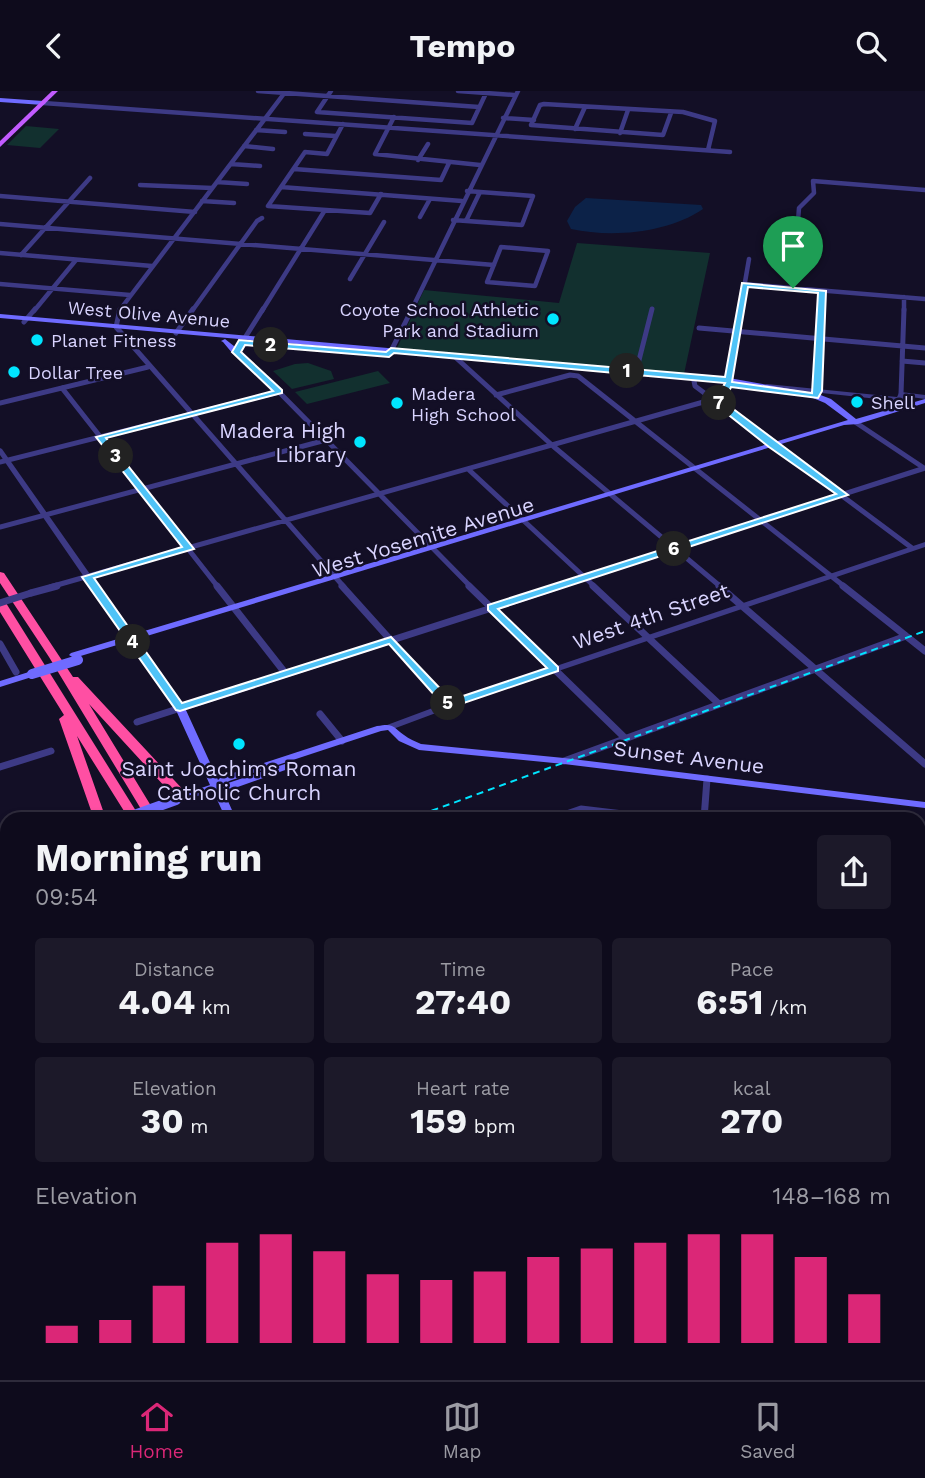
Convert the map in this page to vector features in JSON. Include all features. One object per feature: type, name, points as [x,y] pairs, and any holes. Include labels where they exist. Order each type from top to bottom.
[{"type":"highway","points":[[0,575],[55,657],[149,812]]},
{"type":"highway","points":[[0,603],[131,812]]},
{"type":"highway","points":[[55,657],[179,799]]},
{"type":"highway","points":[[55,692],[98,812]]},
{"type":"main road","points":[[0,145],[55,91]]},
{"type":"main road","points":[[0,100],[43,103]]},
{"type":"main road","name":"West Olive Avenue","points":[[0,318],[225,341],[243,340]]},
{"type":"main road","name":"West Olive Avenue","points":[[118,329],[729,382],[799,397],[834,408]]},
{"type":"main road","points":[[225,341],[236,352]]},
{"type":"main road","name":"West Olive Avenue","points":[[457,359],[636,372],[757,385],[818,395]]},
{"type":"main road","points":[[782,393],[818,395],[855,422]]},
{"type":"main road","name":"West Yosemite Avenue","points":[[0,677],[30,672],[775,447],[851,427],[855,422],[880,414],[900,400],[925,399]]},
{"type":"main road","points":[[834,408],[853,415],[880,414]]},
{"type":"main road","points":[[132,641],[180,708],[228,812]]},
{"type":"main road","name":"West Yosemite Avenue","points":[[0,684],[18,675]]},
{"type":"main road","name":"West 4th Street","points":[[215,787],[225,779],[393,726]]},
{"type":"main road","name":"West 4th Street","points":[[143,812],[215,787],[228,787],[384,732],[393,726]]},
{"type":"main road","name":"Sunset Avenue","points":[[393,726],[402,739],[419,747],[564,761],[925,805]]},
{"type":"street","points":[[258,91],[479,107]]},
{"type":"street","points":[[331,91],[317,112],[472,123],[486,92]]},
{"type":"street","points":[[390,353],[516,92],[458,91]]},
{"type":"street","points":[[285,92],[118,312],[118,329],[148,367],[449,705]]},
{"type":"street","points":[[43,103],[730,152]]},
{"type":"street","points":[[671,113],[665,135],[532,126],[541,104],[671,113],[715,120],[708,151]]},
{"type":"street","points":[[575,129],[584,107]]},
{"type":"street","points":[[620,133],[628,110]]},
{"type":"street","points":[[394,117],[375,154],[480,165]]},
{"type":"street","points":[[503,118],[534,120]]},
{"type":"street","points":[[343,124],[327,153],[305,152],[268,206],[370,213],[381,194]]},
{"type":"street","points":[[256,130],[285,132]]},
{"type":"street","points":[[305,134],[335,136]]},
{"type":"street","points":[[418,160],[428,143]]},
{"type":"street","points":[[244,146],[273,149]]},
{"type":"street","points":[[294,169],[440,180],[449,163]]},
{"type":"street","points":[[231,164],[260,166]]},
{"type":"street","points":[[21,255],[90,178]]},
{"type":"street","points":[[793,288],[799,208],[814,193],[813,181],[925,190]]},
{"type":"street","points":[[217,182],[247,184]]},
{"type":"street","points":[[139,185],[212,188]]},
{"type":"street","points":[[281,187],[462,201]]},
{"type":"street","points":[[453,220],[522,225],[533,196],[467,191]]},
{"type":"street","points":[[467,221],[480,192]]},
{"type":"street","points":[[0,196],[195,212]]},
{"type":"street","points":[[420,217],[430,199]]},
{"type":"street","points":[[202,201],[234,203]]},
{"type":"street","points":[[325,210],[236,352],[279,392],[432,550],[626,739]]},
{"type":"street","points":[[176,333],[262,218]]},
{"type":"street","points":[[350,279],[384,222]]},
{"type":"street","points":[[0,224],[494,265]]},
{"type":"street","points":[[501,247],[548,251],[535,286],[487,282],[494,265],[501,247]]},
{"type":"street","points":[[0,253],[152,266]]},
{"type":"street","points":[[0,603],[714,399],[724,394],[729,382],[749,259]]},
{"type":"street","points":[[25,320],[76,260]]},
{"type":"street","points":[[0,284],[131,295]]},
{"type":"street","points":[[744,285],[925,299]]},
{"type":"street","points":[[822,291],[818,395],[925,399]]},
{"type":"street","points":[[900,400],[904,297]]},
{"type":"street","points":[[636,372],[652,310]]},
{"type":"street","points":[[699,328],[925,348]]},
{"type":"street","points":[[457,359],[552,446],[614,496],[925,764]]},
{"type":"street","points":[[902,361],[925,363]]},
{"type":"street","points":[[0,403],[148,367]]},
{"type":"street","points":[[496,395],[570,375],[578,376],[925,651]]},
{"type":"street","points":[[694,381],[695,386],[912,548]]},
{"type":"street","points":[[62,388],[286,674]]},
{"type":"street","points":[[4,461],[279,392]]},
{"type":"street","points":[[855,422],[925,468]]},
{"type":"street","points":[[0,527],[326,440]]},
{"type":"street","points":[[0,450],[4,461],[45,515],[132,641]]},
{"type":"street","points":[[137,722],[925,468]]},
{"type":"street","points":[[468,469],[719,704]]},
{"type":"street","name":"West 4th Street","points":[[393,726],[925,544]]},
{"type":"street","points":[[564,761],[905,636]]},
{"type":"street","points":[[0,644],[18,675]]},
{"type":"street","points":[[320,714],[342,741]]},
{"type":"street","points":[[0,767],[51,751]]},
{"type":"street","points":[[703,812],[707,779]]},
{"type":"green space","points":[[26,126],[59,129],[40,148],[7,145]]},
{"type":"green space","name":"Coyote School Athletic Park and Stadium","points":[[577,243],[710,253],[684,374],[397,348],[424,290],[559,303]]},
{"type":"green space","points":[[308,363],[331,371],[334,379],[292,389],[273,371],[295,364]]},
{"type":"green space","points":[[378,371],[390,383],[307,404],[295,392]]},
{"type":"water","points":[[586,198],[701,205],[703,209],[673,224],[639,231],[604,233],[571,229],[567,221],[575,207]]},
{"type":"railway","points":[[428,812],[925,631]]},
{"type":"place","name":"Coyote School Athletic Park and Stadium","points":[[553,319]]},
{"type":"place","name":"Planet Fitness","points":[[37,340]]},
{"type":"place","name":"Dollar Tree","points":[[14,372]]},
{"type":"place","name":"Shell","points":[[857,402]]},
{"type":"place","name":"Madera High School","points":[[397,403]]},
{"type":"place","name":"Madera High Library","points":[[360,442]]},
{"type":"place","name":"Saint Joachims Roman Catholic Church","points":[[239,744]]},
{"type":"route","points":[[744,285],[793,288],[822,291],[817,391],[814,396],[728,384],[724,394],[714,399],[772,445],[843,495],[491,608],[554,669],[449,705],[391,640],[180,708],[88,577],[189,549],[101,437],[279,392],[236,352],[242,342],[389,355],[391,350],[729,380],[744,285]]}]
